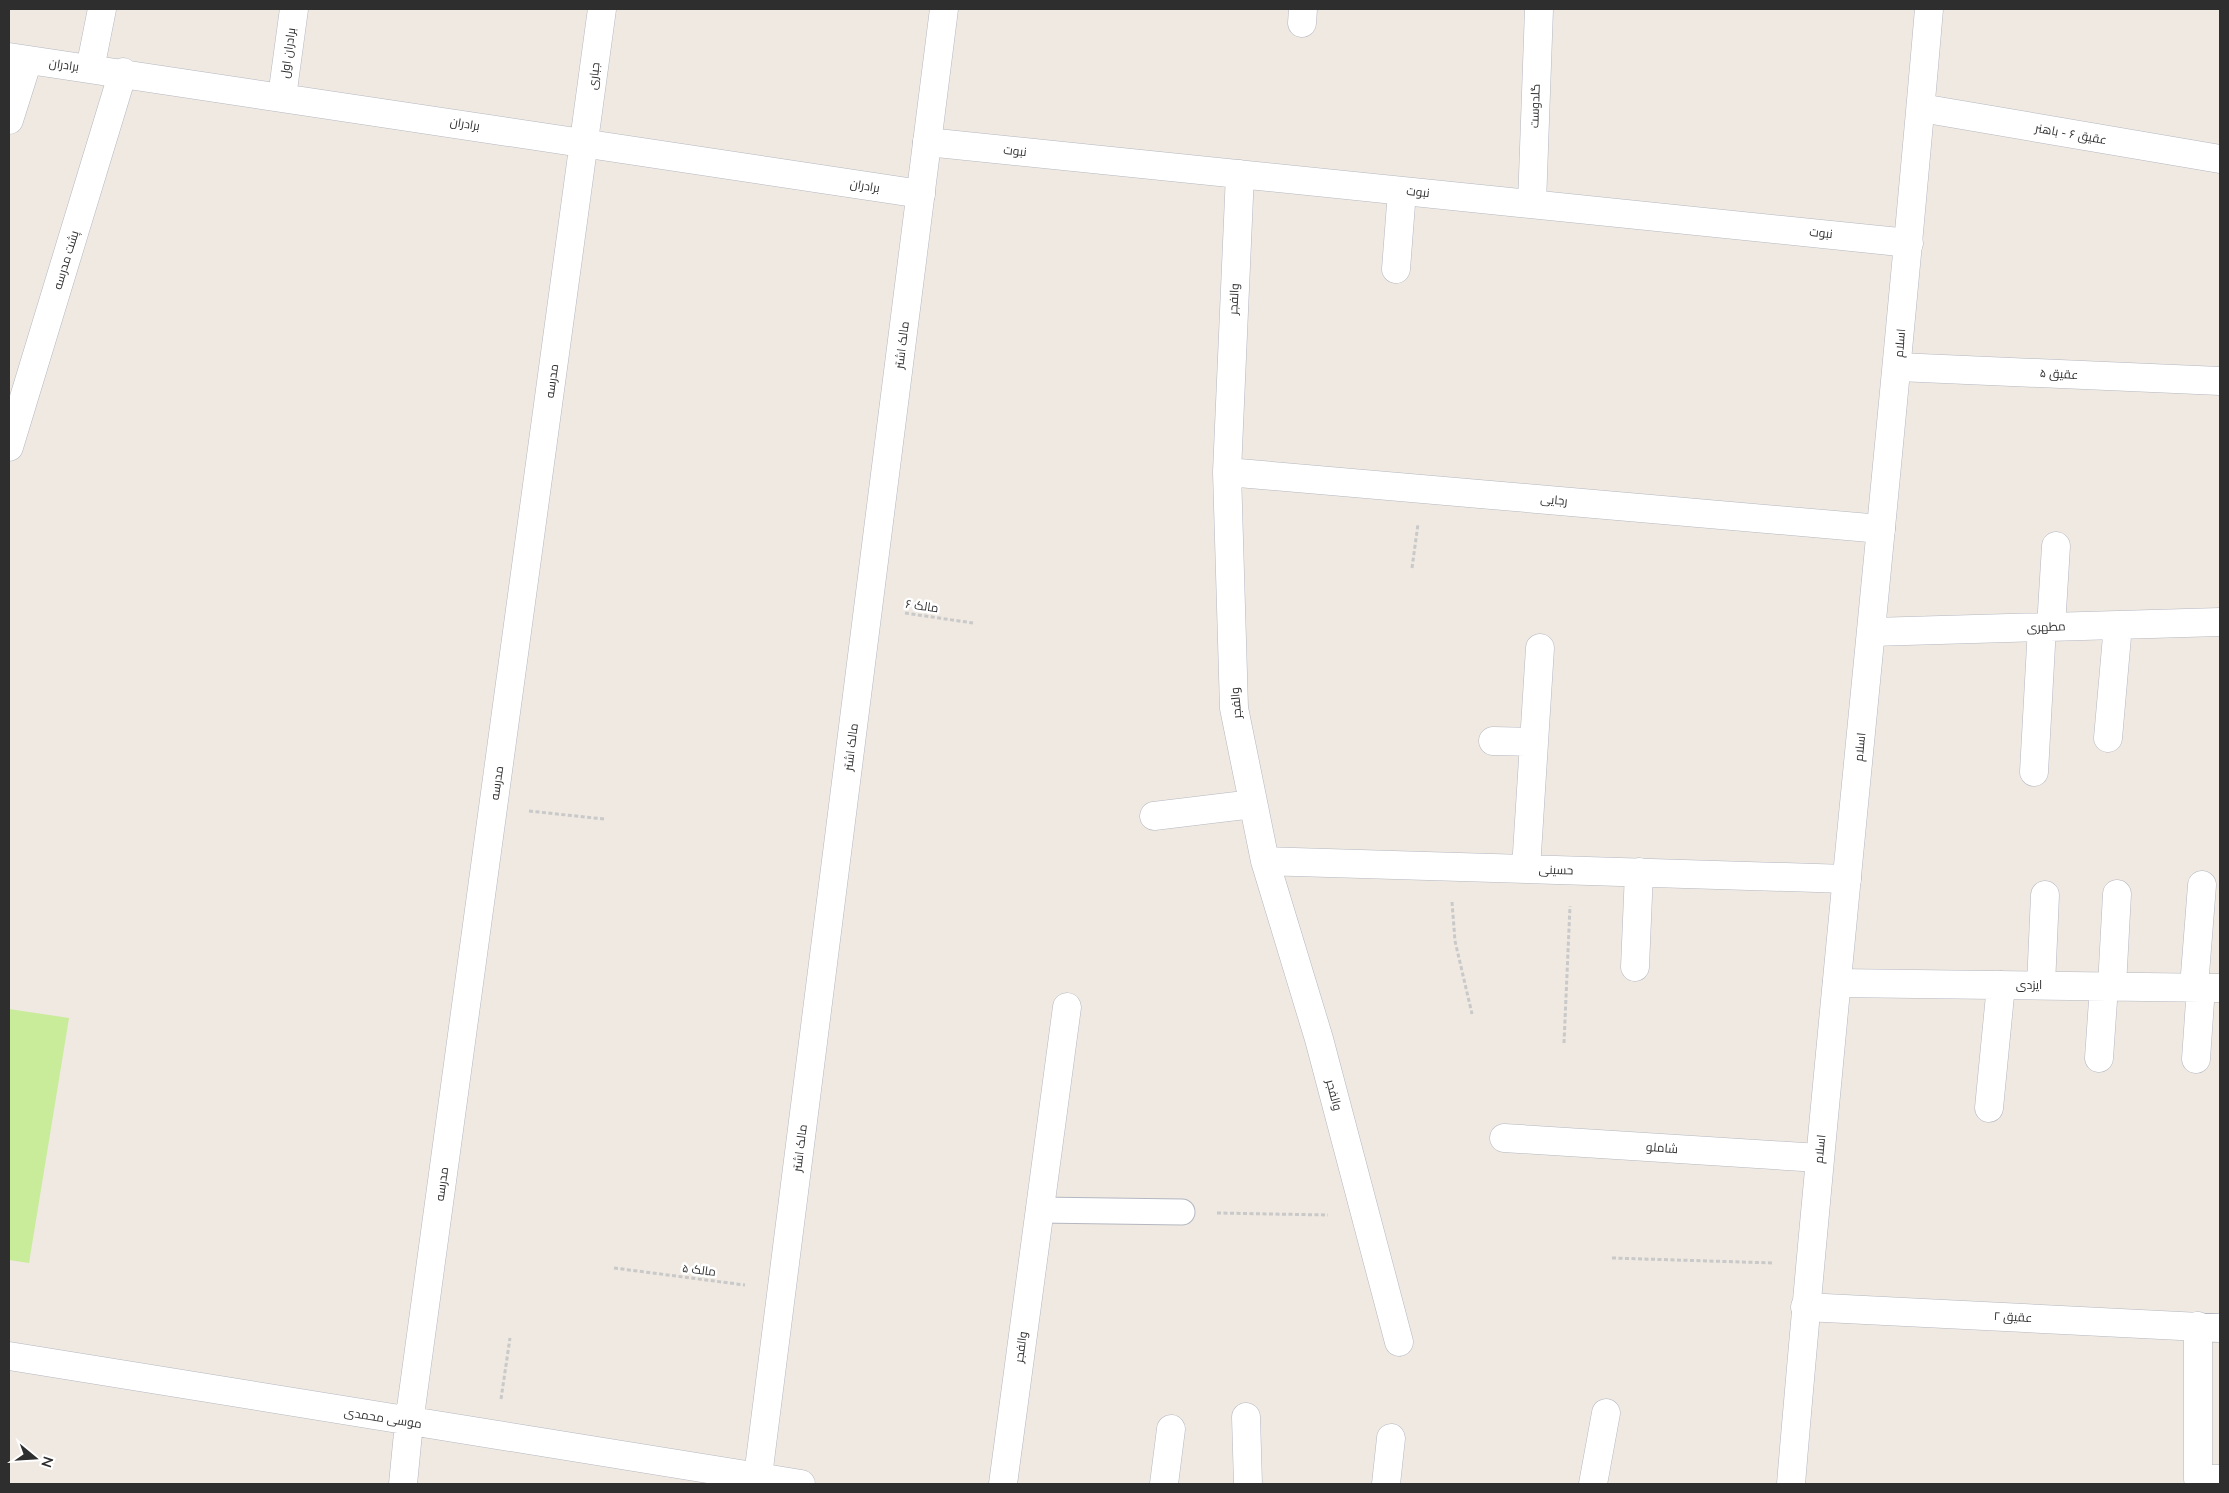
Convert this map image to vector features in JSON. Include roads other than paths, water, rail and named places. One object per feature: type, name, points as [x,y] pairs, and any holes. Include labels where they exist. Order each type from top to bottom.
[{"type":"street","points":[[90,69],[102,9]]},
{"type":"street","name":"برادران اول","points":[[282,97],[294,9]]},
{"type":"street","name":"جباری","points":[[585,143],[602,9]]},
{"type":"street","name":"مالک اشتر","points":[[758,1481],[944,9]]},
{"type":"street","name":"گلدوست","points":[[1532,204],[1539,9]]},
{"type":"street","name":"اسلام","points":[[1790,1484],[1819,1158],[1910,242],[1930,9]]},
{"type":"street","points":[[9,120],[18,58]]},
{"type":"street","name":"برادران","points":[[18,58],[123,72],[921,194]]},
{"type":"street","name":"پشت مدرسه","points":[[10,442],[123,72]]},
{"type":"street","name":"عقیق ۶ - باهنر","points":[[1921,108],[2220,159]]},
{"type":"street","name":"نبوت","points":[[927,142],[1910,242]]},
{"type":"street","name":"مدرسه","points":[[403,1484],[409,1423],[585,143]]},
{"type":"street","name":"والفجر","points":[[1240,174],[1227,472],[1234,708],[1265,861],[1319,1039],[1399,1342]]},
{"type":"street","points":[[1396,269],[1402,191]]},
{"type":"street","name":"عقیق ۵","points":[[1898,366],[2220,381]]},
{"type":"street","name":"رجایی","points":[[1227,472],[1881,530]]},
{"type":"street","points":[[2034,772],[2046,627],[2056,546]]},
{"type":"street","name":"مطهری","points":[[1872,632],[2220,622]]},
{"type":"street","points":[[2108,738],[2118,625]]},
{"type":"street","points":[[1526,869],[1540,648]]},
{"type":"street","points":[[1493,741],[1534,742]]},
{"type":"street","points":[[1154,816],[1253,804]]},
{"type":"street","name":"حسینی","points":[[1265,861],[1847,879]]},
{"type":"street","points":[[1635,967],[1639,872]]},
{"type":"street","points":[[2196,1060],[2205,987],[2202,885]]},
{"type":"street","points":[[2041,985],[2045,894]]},
{"type":"street","points":[[2099,1058],[2117,894]]},
{"type":"street","name":"ایزدی","points":[[1837,983],[2205,987]]},
{"type":"street","points":[[1990,1108],[2001,985]]},
{"type":"street","name":"والفجر","points":[[1003,1484],[1067,1007]]},
{"type":"street","name":"شاملو","points":[[1504,1138],[1819,1158]]},
{"type":"street","name":"عقیق ۲","points":[[1805,1307],[2209,1327]]},
{"type":"street","points":[[2209,1327],[2198,1479],[2220,1478]]},
{"type":"street","name":"موسی محمدی","points":[[9,1356],[758,1481],[801,1484]]},
{"type":"street","points":[[1594,1484],[1606,1412]]},
{"type":"street","points":[[1246,1417],[1248,1484]]},
{"type":"street","points":[[1164,1484],[1171,1429]]},
{"type":"street","points":[[1386,1484],[1391,1438]]},
{"type":"lane","points":[[1039,1210],[1182,1212]]}]
